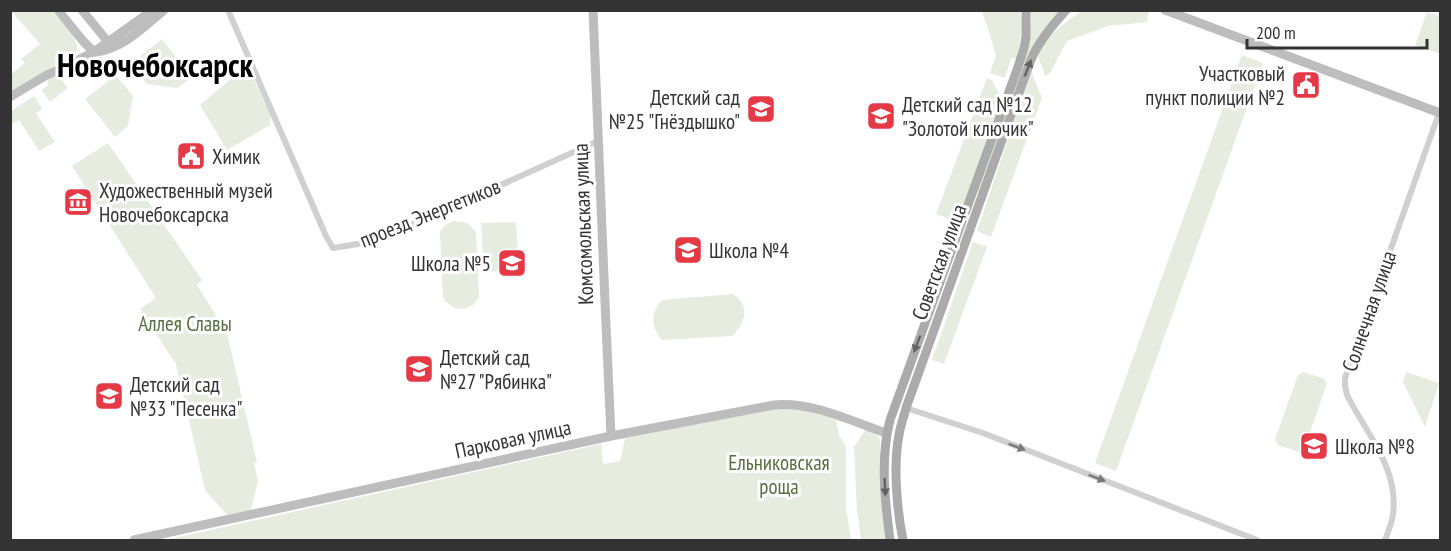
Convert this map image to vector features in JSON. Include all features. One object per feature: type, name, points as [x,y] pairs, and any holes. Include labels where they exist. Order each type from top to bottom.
[{"type":"main road","name":"Советская улица","points":[[890,540],[884,461],[886,433],[1018,67],[1026,37],[1026,10]]},
{"type":"main road","name":"Советская улица","points":[[903,540],[897,485],[898,436],[906,408],[1033,55],[1066,10]]},
{"type":"main road","name":"Парковая улица","points":[[886,433],[898,436]]},
{"type":"street","points":[[58,10],[94,52]]},
{"type":"street","points":[[82,10],[108,42]]},
{"type":"street","points":[[10,97],[45,76],[94,52],[153,10]]},
{"type":"street","points":[[94,52],[105,51],[127,40],[164,10]]},
{"type":"street","name":"проезд Энергетиков","points":[[228,10],[317,217],[333,248],[358,244],[394,232],[598,141]]},
{"type":"street","name":"Комсомольская улица","points":[[593,10],[611,436]]},
{"type":"street","points":[[1165,10],[1348,76]]},
{"type":"street","points":[[1178,10],[1440,111]]},
{"type":"street","name":"Солнечная улица","points":[[1385,540],[1393,516],[1394,499],[1391,480],[1379,449],[1347,395],[1345,378],[1440,111]]},
{"type":"street","name":"Парковая улица","points":[[134,540],[611,436],[784,404],[823,411],[886,433]]},
{"type":"street","points":[[906,408],[991,437],[1257,540]]},
{"type":"green space","points":[[1084,10],[1149,11],[1147,22],[1108,26],[1067,41],[1050,73],[1045,76],[1038,56],[1042,48],[1056,31]]},
{"type":"green space","points":[[11,11],[52,11],[72,35],[77,51],[11,93],[11,74],[25,63],[21,59],[40,44]]},
{"type":"green space","points":[[982,11],[1020,11],[1021,29],[1017,59],[1011,58],[1005,78],[990,73],[996,55]]},
{"type":"green space","points":[[1030,11],[1058,11],[1059,14],[1051,23],[979,192],[976,191],[1029,41]]},
{"type":"green space","points":[[1427,12],[1440,16],[1440,54],[1415,45]]},
{"type":"green space","points":[[162,39],[192,77],[177,88],[147,84],[131,63]]},
{"type":"green space","points":[[1242,55],[1263,63],[1116,471],[1095,463]]},
{"type":"green space","points":[[247,65],[271,116],[270,125],[227,150],[200,105]]},
{"type":"green space","points":[[1031,71],[1042,98],[991,237],[977,231]]},
{"type":"green space","points":[[58,75],[68,88],[50,102],[42,90],[48,85],[47,77]]},
{"type":"green space","points":[[116,75],[133,96],[128,126],[115,137],[85,99]]},
{"type":"green space","points":[[987,78],[992,80],[1002,100],[960,218],[952,220],[936,214]]},
{"type":"green space","points":[[34,96],[42,109],[36,113],[55,142],[39,151],[19,120],[11,125],[11,111]]},
{"type":"green space","name":"Аллея Славы","points":[[108,143],[202,280],[197,285],[227,333],[257,462],[254,463],[258,481],[251,510],[227,515],[205,490],[176,364],[140,309],[156,298],[72,166]]},
{"type":"green space","points":[[454,221],[468,223],[476,232],[479,297],[473,305],[464,309],[454,308],[443,297],[440,232],[445,225]]},
{"type":"green space","points":[[516,222],[519,270],[484,272],[481,223]]},
{"type":"green space","points":[[973,242],[987,247],[944,364],[932,360]]},
{"type":"green space","points":[[733,294],[742,304],[744,315],[740,326],[732,336],[662,340],[658,335],[653,320],[655,310],[662,300]]},
{"type":"green space","points":[[1303,372],[1323,378],[1327,383],[1304,450],[1299,452],[1278,445],[1275,439],[1298,375]]},
{"type":"green space","points":[[1406,372],[1439,383],[1425,427],[1403,382]]},
{"type":"green space","name":"Ельниковская роща","points":[[777,406],[805,409],[836,420],[839,435],[846,446],[846,508],[851,540],[165,540],[601,444],[603,464],[620,461],[625,438]]},
{"type":"green space","points":[[867,429],[877,435],[880,440],[885,540],[861,540],[857,511],[854,447]]},
{"type":"place","name":"Участковый пункт полиции №2","points":[[1306,85]]},
{"type":"place","name":"Детский сад №25 \"Гнёздышко\"","points":[[761,109]]},
{"type":"place","name":"Детский сад №12 \"Золотой ключик\"","points":[[881,116]]},
{"type":"place","name":"Химик","points":[[191,156]]},
{"type":"place","name":"Художественный музей Новочебоксарска","points":[[78,202]]},
{"type":"place","name":"Школа №4","points":[[688,250]]},
{"type":"place","name":"Школа №5","points":[[512,263]]},
{"type":"place","name":"Детский сад №27 \"Рябинка\"","points":[[419,369]]},
{"type":"place","name":"Детский сад №33 \"Песенка\"","points":[[109,396]]},
{"type":"place","name":"Школа №8","points":[[1314,446]]},
{"type":"district","name":"Новочебоксарск","points":[[155,64]]}]
